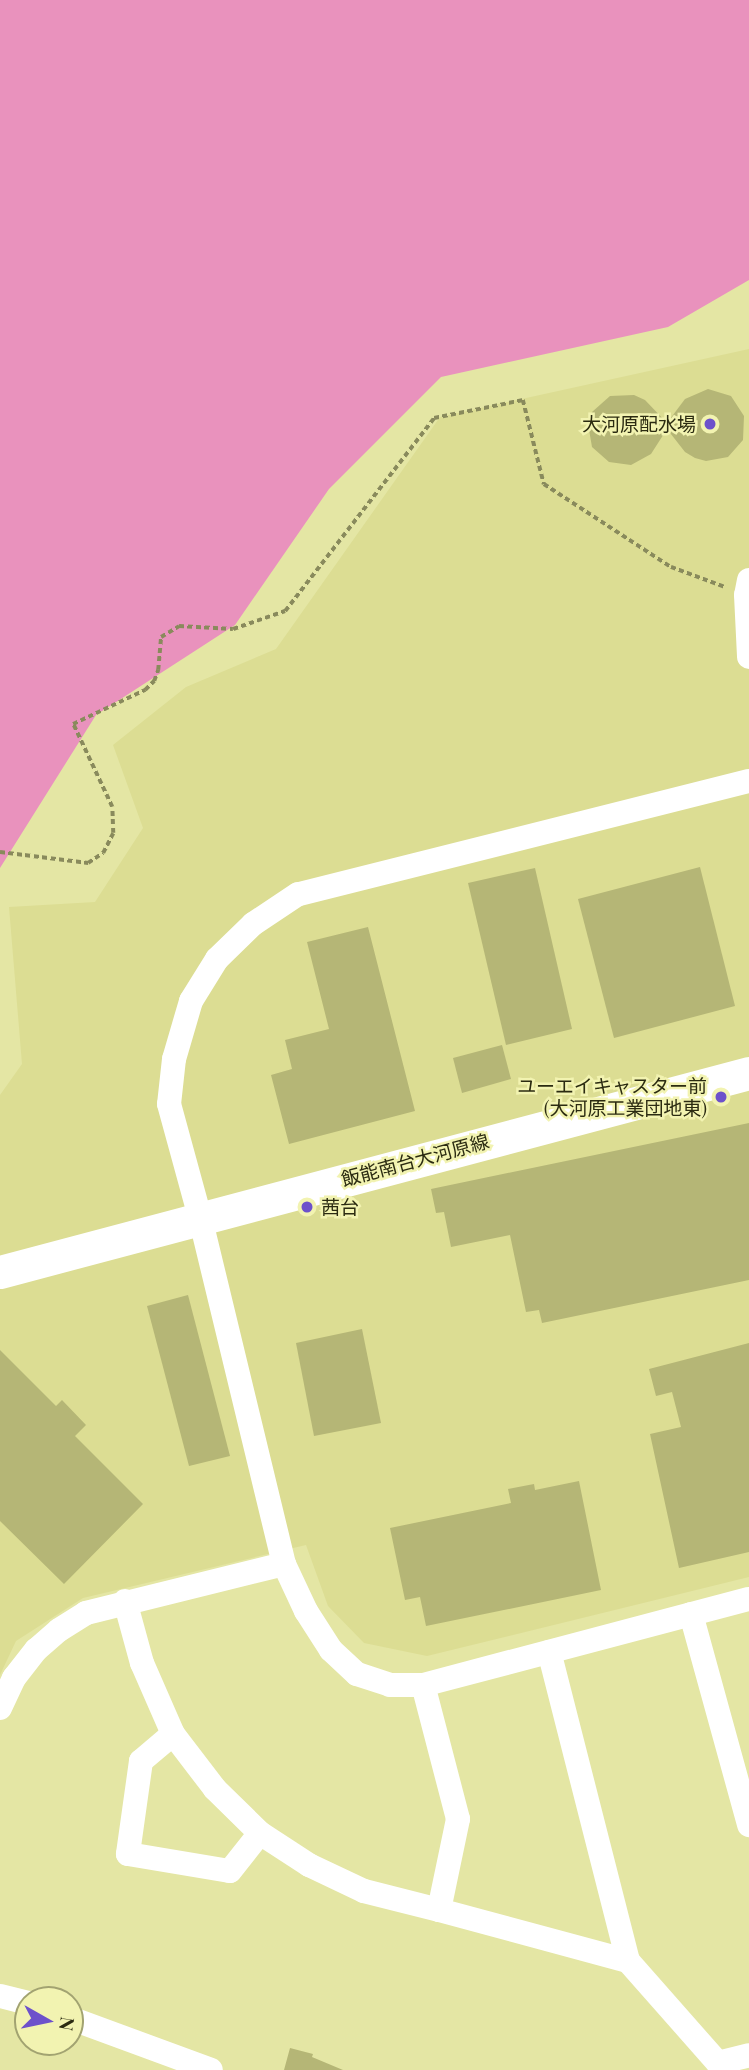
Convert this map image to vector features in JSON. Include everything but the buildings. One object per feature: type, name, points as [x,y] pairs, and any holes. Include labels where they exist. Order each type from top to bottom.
[{"type":"street","points":[[748,588],[749,657]]},
{"type":"street","points":[[749,781],[298,894],[253,924],[217,959],[191,1001],[174,1059],[169,1104],[200,1217],[284,1564],[306,1611],[331,1650],[357,1674],[390,1685],[423,1685],[749,1599]]},
{"type":"street","name":"飯能南台大河原線","points":[[0,1272],[749,1073]]},
{"type":"street","points":[[0,1708],[14,1678],[36,1650],[58,1630],[86,1613],[125,1601],[284,1564]]},
{"type":"street","points":[[125,1601],[142,1663],[173,1734],[215,1789],[260,1833],[309,1865],[364,1891],[628,1961]]},
{"type":"street","points":[[691,1614],[749,1825]]},
{"type":"street","points":[[549,1652],[628,1961],[718,2063],[749,2054]]},
{"type":"street","points":[[423,1685],[458,1819],[439,1910]]},
{"type":"street","points":[[173,1734],[141,1761],[128,1854],[230,1871],[260,1833]]},
{"type":"street","points":[[84,2023],[211,2070]]},
{"type":"path","points":[[0,852],[88,863],[103,853],[113,833],[113,807],[73,724],[145,690],[154,681],[158,670],[161,637],[179,626],[233,629],[285,611],[434,418],[523,400],[544,484],[671,567],[748,588]]},
{"type":"shaded area","points":[[0,0],[749,0],[749,280],[668,327],[441,377],[329,489],[235,625],[96,715],[0,868]]},
{"type":"shaded area","points":[[749,349],[749,1577],[427,1656],[364,1643],[328,1606],[306,1545],[83,1598],[16,1641],[0,1675],[0,1095],[22,1064],[9,907],[95,902],[143,828],[113,745],[186,687],[276,649],[440,417]]},
{"type":"place","name":"大河原配水場","points":[[710,424]]},
{"type":"place","name":"ユーエイキャスター前 (大河原工業団地東)","points":[[721,1097]]},
{"type":"place","name":"茜台","points":[[307,1207]]}]
